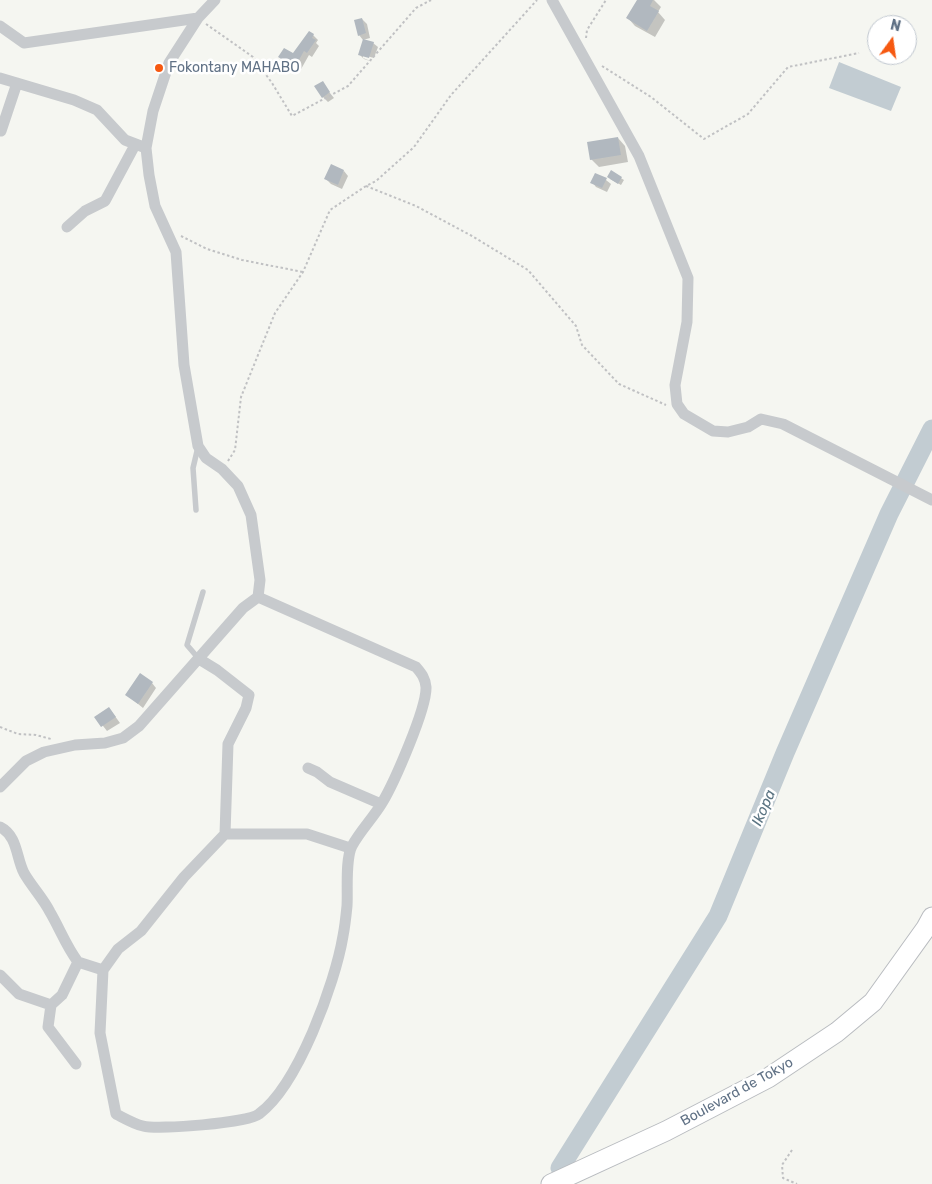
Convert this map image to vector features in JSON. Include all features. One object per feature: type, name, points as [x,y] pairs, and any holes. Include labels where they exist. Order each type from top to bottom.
[{"type":"main road","name":"Boulevard de Tokyo","points":[[557,1182],[666,1131],[768,1078],[837,1032],[873,1002],[932,917]]},
{"type":"street","points":[[67,227],[85,211],[105,201],[140,146],[169,63],[198,18],[215,0]]},
{"type":"street","points":[[552,0],[639,156],[688,278],[687,322],[674,386],[677,404],[684,414],[714,431],[728,432],[748,427],[761,419],[784,424],[932,500]]},
{"type":"street","points":[[0,26],[24,43],[198,18]]},
{"type":"street","points":[[0,78],[74,100],[97,110],[125,140],[140,146]]},
{"type":"street","points":[[1,131],[18,83]]},
{"type":"street","points":[[0,787],[26,761],[44,752],[75,745],[105,743],[123,738],[139,726],[243,608],[258,597],[260,580],[250,515],[238,486],[222,470],[206,458],[198,446],[184,365],[176,252],[155,206],[149,175],[140,146]]},
{"type":"street","points":[[199,659],[217,670],[249,695],[246,708],[228,744],[225,834],[184,877],[142,930],[118,949],[103,970],[100,1033],[116,1114],[143,1126],[184,1126],[223,1123],[257,1116],[278,1096],[296,1066],[320,1014],[334,974],[343,937],[347,906],[350,848],[381,804],[396,775],[420,714],[426,689],[424,676],[416,667],[258,597]]},
{"type":"street","points":[[308,768],[330,782],[381,804]]},
{"type":"street","points":[[0,827],[10,836],[23,871],[49,910],[69,950],[78,962],[103,970]]},
{"type":"street","points":[[225,834],[308,834],[350,848]]},
{"type":"street","points":[[76,1064],[48,1027],[52,1005],[62,995],[78,962]]},
{"type":"street","points":[[0,975],[19,994],[52,1005]]},
{"type":"lane","points":[[196,510],[193,468],[198,446]]},
{"type":"lane","points":[[199,659],[187,645],[203,592]]},
{"type":"path","points":[[198,18],[254,56],[292,116],[348,86],[416,8],[430,0]]},
{"type":"path","points":[[222,470],[235,450],[241,397],[275,313],[303,272],[330,210],[376,181],[414,147],[451,95],[537,0]]},
{"type":"path","points":[[606,0],[587,30],[582,54],[652,97],[704,139],[748,114],[788,67],[859,53]]},
{"type":"path","points":[[366,186],[416,206],[472,236],[528,270],[576,326],[582,345],[619,384],[684,414]]},
{"type":"path","points":[[165,229],[207,249],[242,260],[303,272]]},
{"type":"path","points":[[0,727],[18,734],[36,735],[51,739]]},
{"type":"path","points":[[792,1150],[782,1165],[784,1178],[797,1184]]},
{"type":"shaded area","points":[[839,62],[901,87],[891,111],[829,88]]},
{"type":"building","points":[[637,0],[653,0],[650,6],[659,11],[647,31],[626,18]]},
{"type":"building","points":[[362,18],[366,33],[358,36],[354,20]]},
{"type":"building","points":[[309,31],[314,34],[312,38],[316,40],[307,53],[304,51],[295,67],[278,57],[284,48],[293,53]]},
{"type":"building","points":[[363,39],[374,42],[369,58],[358,55]]},
{"type":"building","points":[[323,81],[330,92],[322,98],[314,86]]},
{"type":"building","points":[[618,137],[621,155],[590,160],[587,142]]},
{"type":"building","points":[[331,164],[344,170],[338,185],[324,179]]},
{"type":"building","points":[[611,170],[622,177],[618,184],[607,177]]},
{"type":"building","points":[[595,173],[607,178],[602,188],[590,183]]},
{"type":"building","points":[[140,673],[153,682],[138,704],[125,695]]},
{"type":"building","points":[[109,707],[116,717],[101,727],[94,717]]},
{"type":"waterway","name":"Ikopa","points":[[560,1168],[718,916],[785,753],[889,514],[932,429]]},
{"type":"place","name":"Fokontany MAHABO","points":[[159,68]]}]
